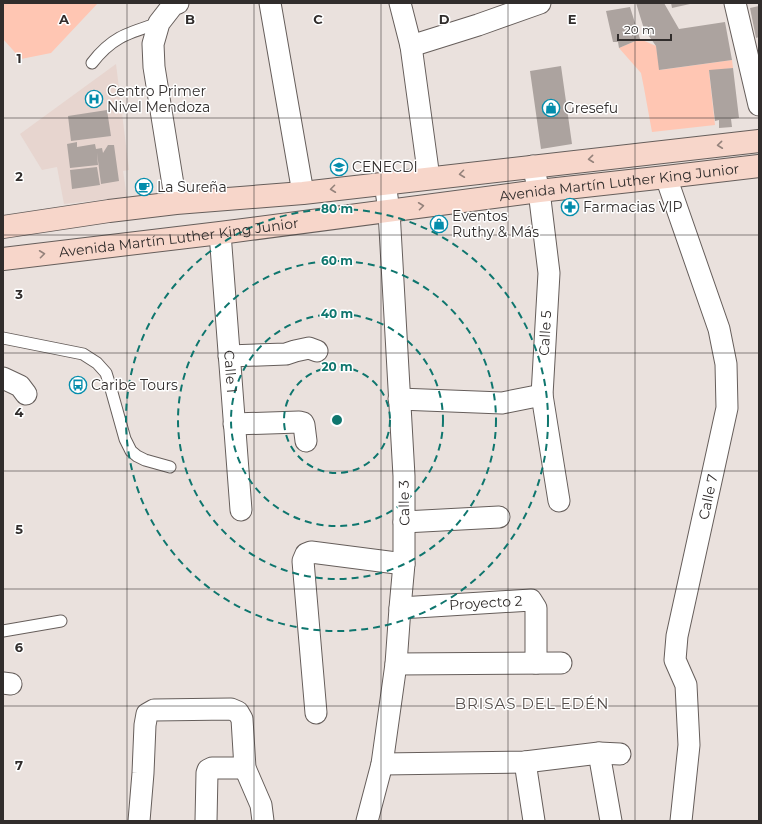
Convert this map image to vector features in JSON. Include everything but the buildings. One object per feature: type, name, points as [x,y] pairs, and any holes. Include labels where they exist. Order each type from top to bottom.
[{"type":"main road","name":"Avenida Martín Luther King Junior","points":[[3,227],[176,203],[303,192],[759,141]]},
{"type":"main road","name":"Avenida Martín Luther King Junior","points":[[3,259],[220,233],[539,191],[759,166]]},
{"type":"street","points":[[176,203],[154,67],[153,44],[159,23],[173,5],[178,3]]},
{"type":"street","points":[[270,3],[303,192]]},
{"type":"street","points":[[400,3],[411,46],[429,178]]},
{"type":"street","points":[[411,46],[478,25],[540,3]]},
{"type":"street","points":[[735,3],[759,105]]},
{"type":"street","name":"Calle 5","points":[[533,166],[539,191],[549,272],[542,395],[559,501]]},
{"type":"street","name":"Calle 7","points":[[666,177],[719,329],[726,364],[727,408],[677,636],[675,660],[686,685],[689,745],[680,821]]},
{"type":"street","name":"Calle 3","points":[[367,821],[382,764],[396,664],[404,564],[404,476],[389,210],[385,183]]},
{"type":"street","name":"Calle 1","points":[[220,233],[241,510]]},
{"type":"street","points":[[229,356],[286,354],[309,348],[317,351]]},
{"type":"street","points":[[3,378],[20,386],[26,394]]},
{"type":"street","points":[[399,399],[502,403],[542,395]]},
{"type":"street","points":[[234,424],[299,422],[303,423],[304,425],[306,441]]},
{"type":"street","points":[[404,522],[499,518]]},
{"type":"street","points":[[316,713],[303,561],[306,554],[311,552],[404,564]]},
{"type":"street","name":"Proyecto 2","points":[[400,608],[531,600],[536,608],[536,663]]},
{"type":"street","points":[[396,664],[561,663]]},
{"type":"street","points":[[139,821],[147,714],[154,710],[231,709],[238,712],[242,719],[245,768],[262,805],[263,821]]},
{"type":"street","points":[[382,764],[525,762],[599,753],[620,754]]},
{"type":"street","points":[[599,753],[611,821]]},
{"type":"street","points":[[525,762],[534,821]]},
{"type":"street","points":[[206,821],[208,770],[212,768],[245,768]]},
{"type":"lane","points":[[92,63],[100,52],[121,37],[159,23]]},
{"type":"lane","points":[[3,338],[83,354],[97,363],[106,373],[125,439],[131,451],[145,460],[170,467]]},
{"type":"lane","points":[[3,630],[61,621]]},
{"type":"shaded area","points":[[3,3],[98,3],[51,53],[21,59],[3,39]]},
{"type":"shaded area","points":[[640,39],[656,46],[660,70],[732,60],[733,68],[709,71],[715,125],[652,132],[641,73],[619,48]]},
{"type":"shaded area","name":"Centro Primer Nivel Mendoza","points":[[116,64],[129,170],[123,171],[127,197],[64,204],[57,167],[42,170],[20,134]]},
{"type":"place","name":"Centro Primer Nivel Mendoza","points":[[94,99]]},
{"type":"place","name":"Gresefu","points":[[551,108]]},
{"type":"place","name":"CENECDI","points":[[339,167]]},
{"type":"place","name":"La Sureña","points":[[144,187]]},
{"type":"place","name":"Farmacias VIP","points":[[570,207]]},
{"type":"place","name":"Eventos Ruthy & Más","points":[[439,224]]},
{"type":"place","name":"Caribe Tours","points":[[78,385]]},
{"type":"district","name":"BRISAS DEL EDÉN","points":[[532,703]]}]
